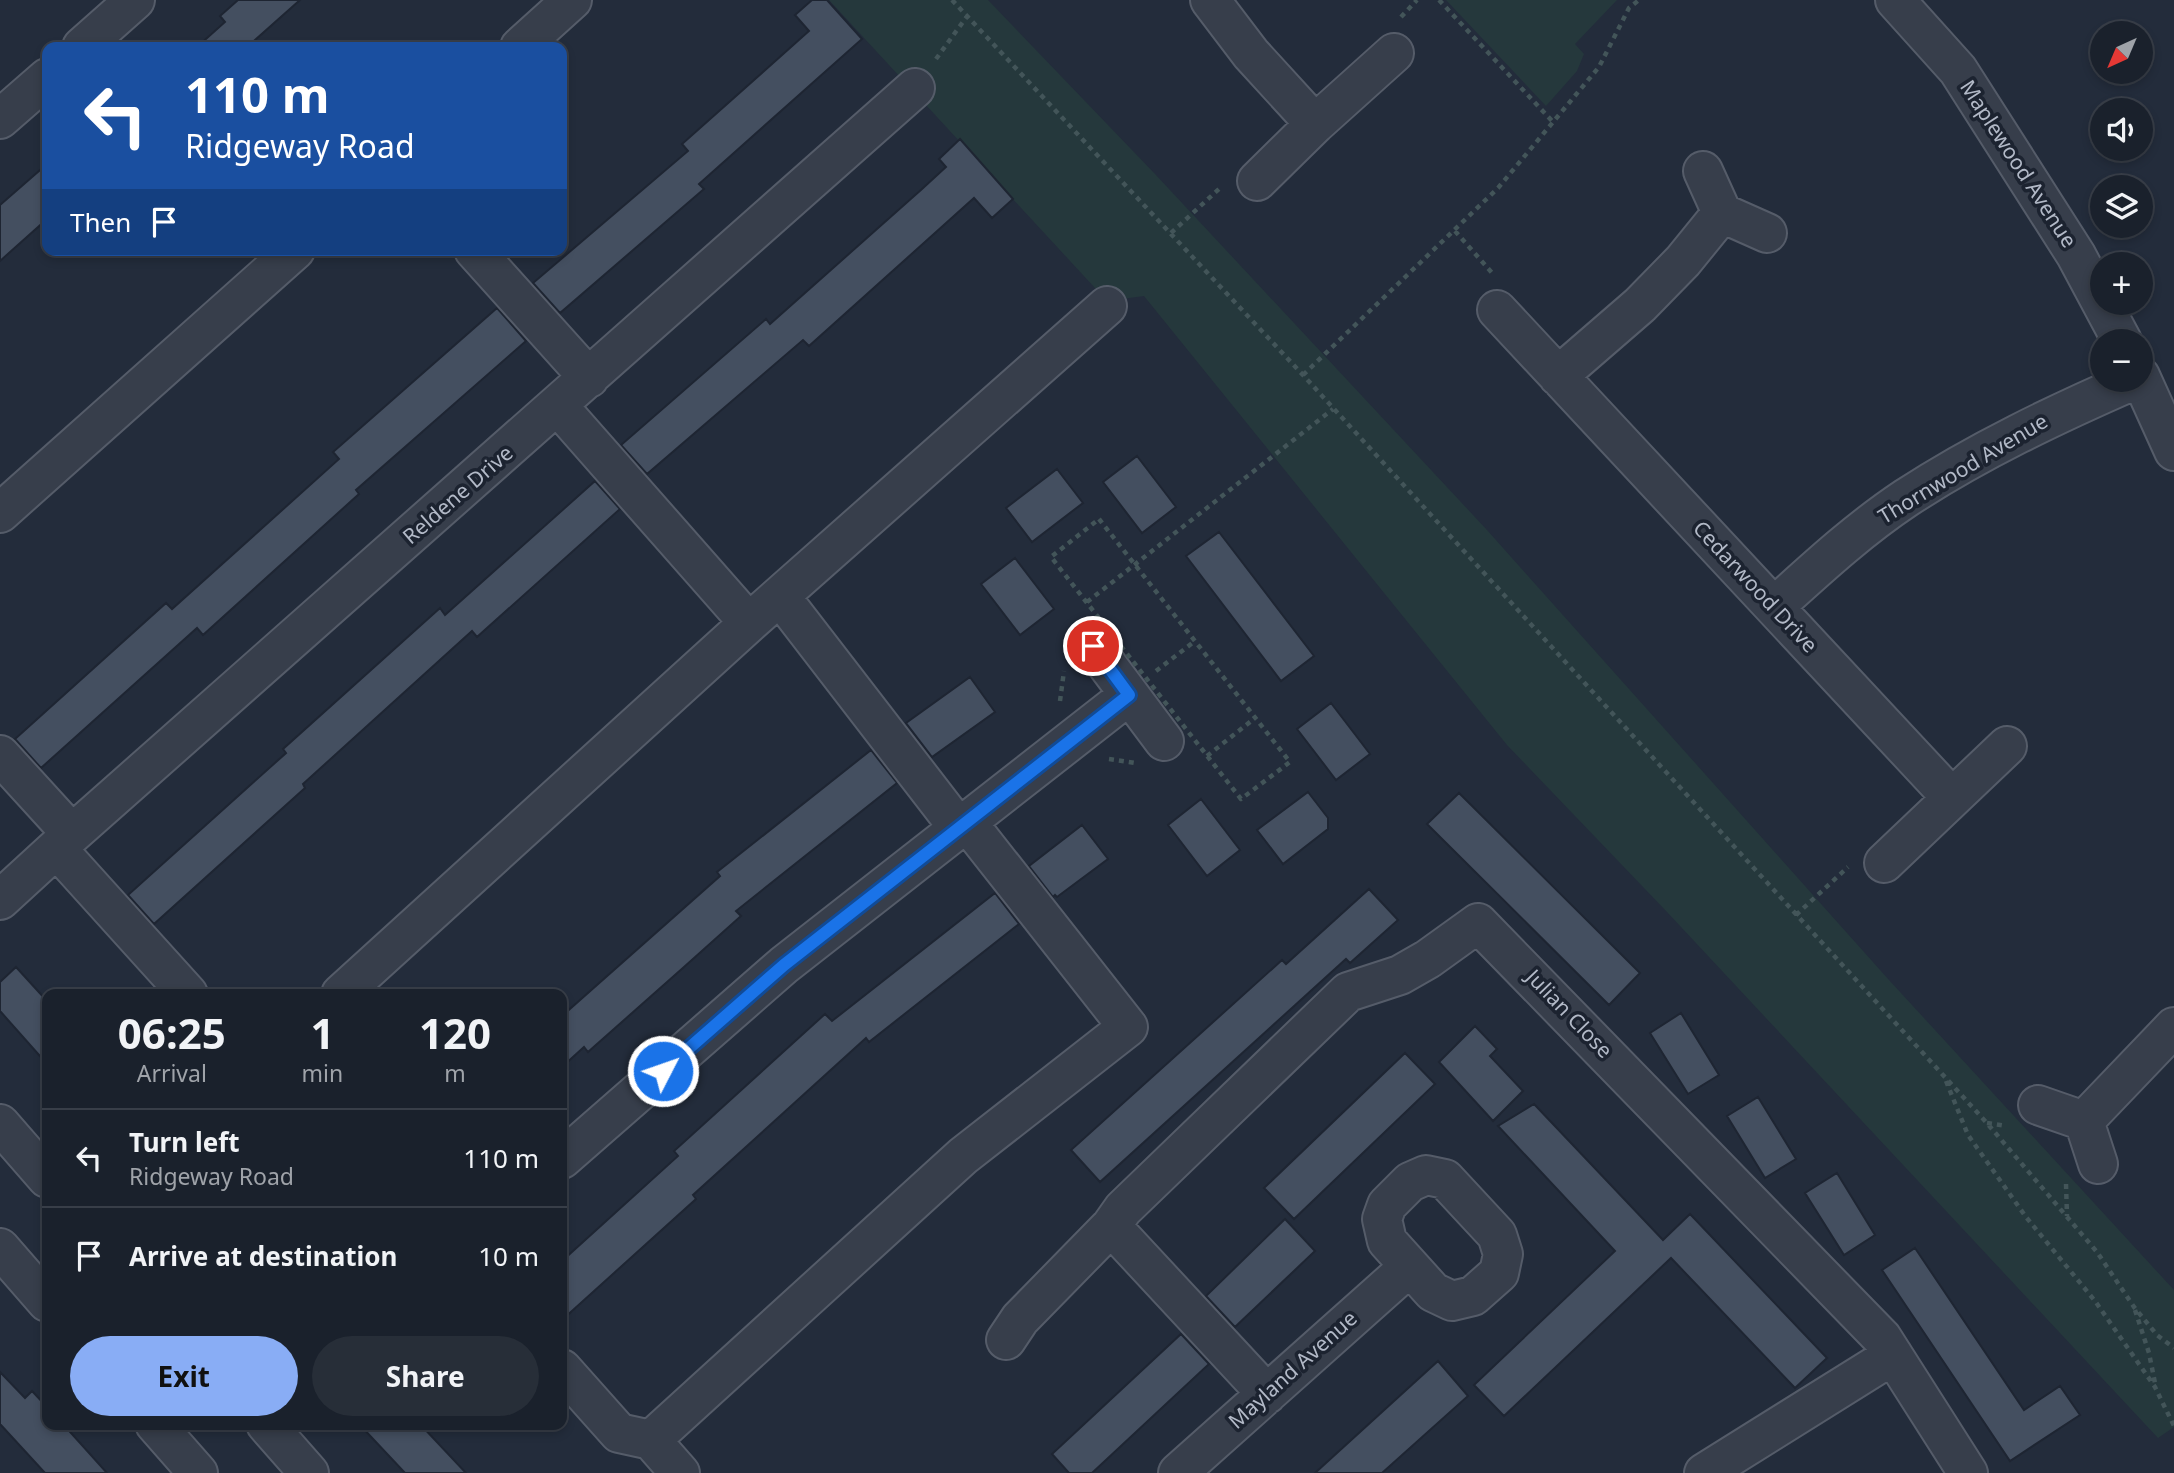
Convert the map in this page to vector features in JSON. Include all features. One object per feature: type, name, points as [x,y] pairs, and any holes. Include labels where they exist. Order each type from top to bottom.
[{"type":"street","points":[[88,42],[135,0]]},
{"type":"street","points":[[526,42],[572,0]]},
{"type":"street","points":[[1210,0],[1251,54],[1315,124]]},
{"type":"street","name":"Maplewood Avenue","points":[[1895,0],[1958,70],[2076,256],[2116,329]]},
{"type":"street","points":[[1257,181],[1394,53]]},
{"type":"street","points":[[0,120],[42,82]]},
{"type":"street","name":"Reldene Drive","points":[[0,900],[915,88]]},
{"type":"street","points":[[1703,171],[1721,213],[1767,233]]},
{"type":"street","points":[[1558,376],[1640,305],[1683,261],[1721,213]]},
{"type":"street","points":[[0,513],[288,256]]},
{"type":"street","points":[[479,256],[589,378]]},
{"type":"street","points":[[346,989],[749,623],[1107,306]]},
{"type":"street","name":"Cedarwood Drive","points":[[1497,310],[1952,798]]},
{"type":"street","name":"Thornwood Avenue","points":[[1774,607],[1836,551],[1905,499],[2059,413],[2107,392]]},
{"type":"street","points":[[2147,392],[2174,451]]},
{"type":"street","points":[[558,406],[749,623]]},
{"type":"street","points":[[651,1440],[962,1156],[1128,1027],[780,596]]},
{"type":"street","points":[[1083,647],[1138,687],[1164,750]]},
{"type":"street","points":[[567,1155],[784,965],[1138,687]]},
{"type":"street","points":[[1884,863],[2007,746]]},
{"type":"street","points":[[0,755],[64,842],[184,989]]},
{"type":"street","name":"Julian Close","points":[[1111,1226],[1124,1209],[1348,992],[1400,975],[1428,959],[1478,923],[1882,1338],[1968,1473]]},
{"type":"street","points":[[2084,1121],[2174,1027]]},
{"type":"street","points":[[2038,1105],[2084,1121]]},
{"type":"street","points":[[2084,1121],[2098,1164]]},
{"type":"street","points":[[0,1124],[42,1172]]},
{"type":"street","points":[[1006,1340],[1020,1319],[1111,1226],[1266,1394]]},
{"type":"street","points":[[0,1248],[42,1295]]},
{"type":"street","name":"Mayland Avenue","points":[[1178,1473],[1409,1267]]},
{"type":"street","points":[[1704,1473],[1893,1355]]},
{"type":"street","points":[[567,1375],[619,1433],[651,1440],[680,1473]]},
{"type":"street","points":[[160,1430],[198,1473]]},
{"type":"street","points":[[271,1430],[309,1473]]},
{"type":"path","points":[[952,0],[1303,375],[1944,1076],[2097,1252],[2134,1307],[2157,1335],[2174,1348]]},
{"type":"path","points":[[1439,0],[1553,122]]},
{"type":"path","points":[[1303,375],[1498,188],[1599,67],[1629,8],[1639,0]]},
{"type":"path","points":[[915,88],[968,15]]},
{"type":"path","points":[[1171,233],[1240,170],[1257,181]]},
{"type":"path","points":[[1455,231],[1507,290],[1497,310]]},
{"type":"path","points":[[1087,602],[1334,409]]},
{"type":"path","points":[[1060,705],[1083,647],[1100,619],[1051,557],[1099,519],[1290,762],[1241,799],[1195,739],[1164,750],[1097,757]]},
{"type":"path","points":[[1138,687],[1195,641]]},
{"type":"path","points":[[1207,755],[1255,718]]},
{"type":"path","points":[[1796,915],[1866,851],[1884,863]]},
{"type":"path","points":[[1944,1076],[1968,1135],[2026,1217],[2095,1301],[2155,1387],[2174,1426]]},
{"type":"path","points":[[2134,1307],[2150,1353],[2155,1387]]},
{"type":"green space","points":[[829,0],[988,0],[1155,174],[1487,530],[1889,980],[2174,1290],[2174,1427],[2158,1438],[1667,912],[1507,745],[1144,296],[1107,301]]},
{"type":"green space","points":[[1446,0],[1617,0],[1575,44],[1584,54],[1577,71],[1546,106]]},
{"type":"building","points":[[238,0],[300,0],[253,42],[203,42],[225,22],[220,16]]},
{"type":"building","points":[[812,0],[827,0],[862,39],[699,184],[704,189],[560,313],[533,283],[688,151],[682,144],[809,31],[795,15]]},
{"type":"building","points":[[960,139],[1013,199],[992,218],[974,198],[809,346],[803,340],[647,474],[621,445],[766,319],[770,324],[922,189],[946,167],[939,159]]},
{"type":"building","points":[[42,168],[42,223],[0,261],[0,205]]},
{"type":"building","points":[[497,308],[526,341],[356,490],[359,494],[203,635],[197,628],[41,768],[15,739],[166,603],[172,609],[339,459],[333,452]]},
{"type":"building","points":[[1137,456],[1176,507],[1142,533],[1103,482]]},
{"type":"building","points":[[1057,469],[1083,503],[1032,542],[1006,508]]},
{"type":"building","points":[[595,481],[620,509],[477,637],[472,631],[303,784],[305,788],[154,924],[128,895],[286,753],[283,749],[440,608],[445,615]]},
{"type":"building","points":[[1219,532],[1314,656],[1281,681],[1186,556]]},
{"type":"building","points":[[1015,558],[1054,609],[1020,635],[981,584]]},
{"type":"building","points":[[970,677],[995,712],[932,757],[906,723]]},
{"type":"building","points":[[1331,703],[1370,754],[1336,780],[1297,729]]},
{"type":"building","points":[[871,750],[897,783],[736,911],[741,916],[588,1052],[584,1047],[567,1062],[567,1012],[720,876],[717,872]]},
{"type":"building","points":[[1308,792],[1328,818],[1328,829],[1283,864],[1257,830]]},
{"type":"building","points":[[1459,793],[1640,973],[1609,1005],[1427,824]]},
{"type":"building","points":[[1201,799],[1240,850],[1207,876],[1168,825]]},
{"type":"building","points":[[1082,825],[1108,859],[1057,897],[1053,897],[1029,866]]},
{"type":"building","points":[[1369,889],[1398,920],[1350,963],[1346,959],[1100,1182],[1071,1150],[1282,960],[1286,964]]},
{"type":"building","points":[[995,893],[1019,924],[869,1042],[866,1038],[693,1195],[696,1199],[567,1315],[567,1256],[678,1156],[674,1151],[825,1014],[832,1021]]},
{"type":"building","points":[[16,967],[42,996],[42,1058],[0,1011],[0,982]]},
{"type":"building","points":[[1681,1013],[1719,1075],[1688,1094],[1650,1033]]},
{"type":"building","points":[[1475,1026],[1497,1049],[1490,1056],[1523,1091],[1493,1121],[1439,1062]]},
{"type":"building","points":[[1405,1053],[1435,1084],[1294,1219],[1264,1188]]},
{"type":"building","points":[[1758,1097],[1796,1159],[1765,1178],[1727,1116]]},
{"type":"building","points":[[1534,1104],[1663,1240],[1690,1214],[1827,1358],[1795,1388],[1671,1258],[1504,1416],[1474,1385],[1615,1251],[1498,1126]]},
{"type":"building","points":[[1837,1173],[1875,1235],[1844,1255],[1805,1193]]},
{"type":"building","points":[[1285,1219],[1315,1251],[1235,1327],[1206,1296]]},
{"type":"building","points":[[1915,1248],[2024,1410],[2060,1386],[2080,1415],[2010,1461],[1882,1270]]},
{"type":"building","points":[[1181,1334],[1209,1364],[1092,1473],[1069,1473],[1052,1454]]},
{"type":"building","points":[[1438,1361],[1468,1396],[1382,1473],[1315,1473]]},
{"type":"building","points":[[0,1372],[25,1398],[32,1391],[42,1402],[42,1430],[68,1430],[107,1473],[45,1473],[0,1424]]},
{"type":"building","points":[[365,1430],[426,1430],[466,1473],[405,1473]]},
{"type":"route","points":[[663,1071],[784,965],[1129,695],[1093,646]]}]
